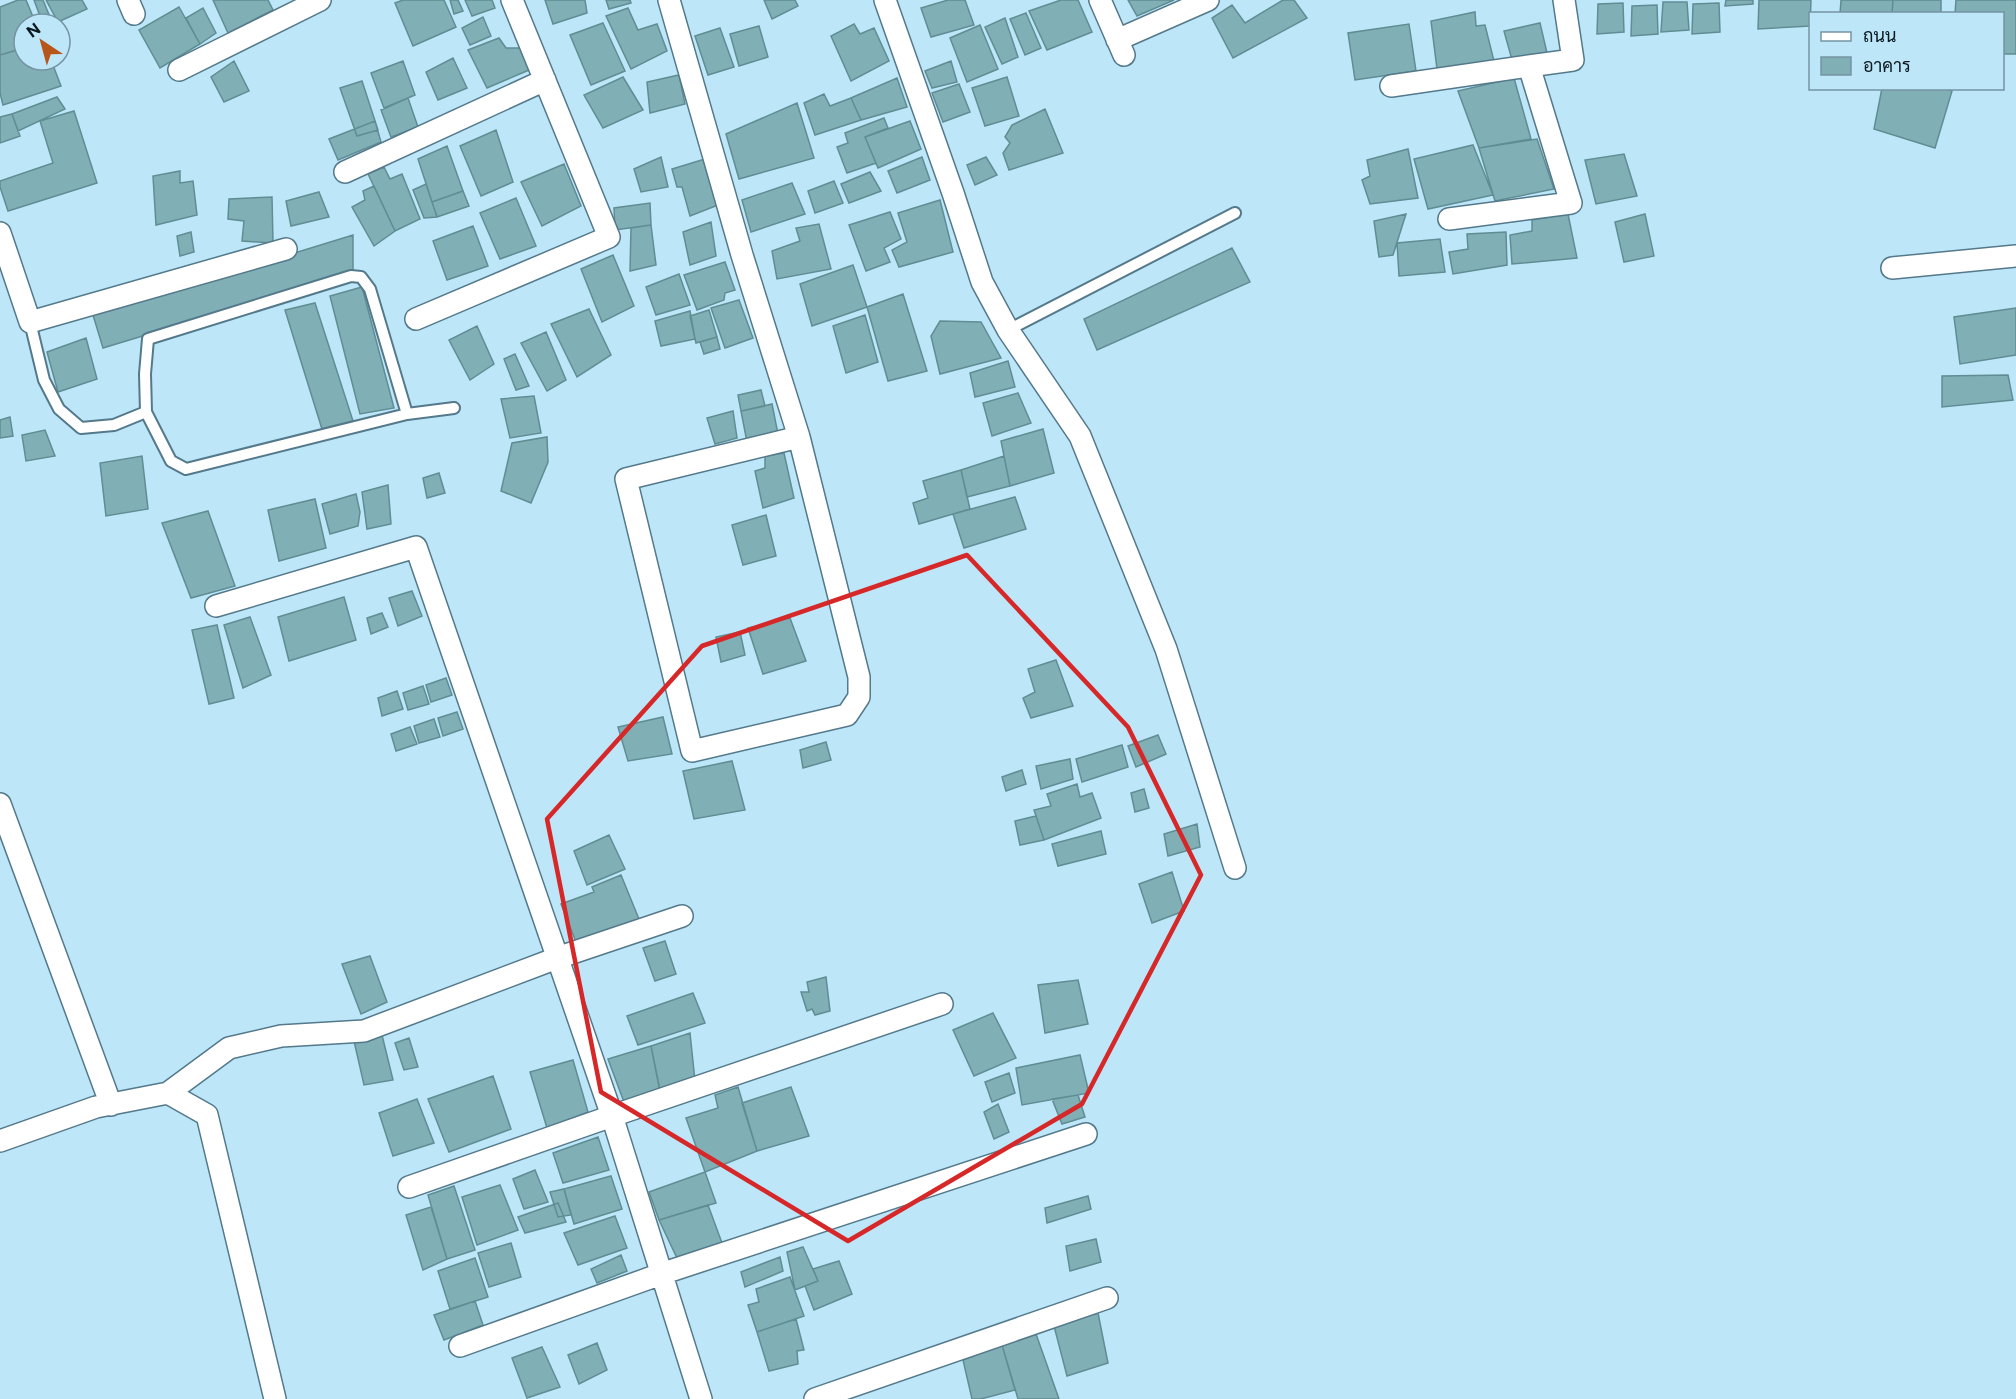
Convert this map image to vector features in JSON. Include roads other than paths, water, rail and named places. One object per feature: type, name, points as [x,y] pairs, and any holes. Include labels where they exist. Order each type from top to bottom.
[{"type":"street","points":[[179,70],[320,0]]},
{"type":"street","points":[[416,319],[609,237],[512,0]]},
{"type":"street","points":[[669,0],[742,255],[799,437],[859,677],[859,697],[848,715],[692,751],[626,479],[799,437]]},
{"type":"street","points":[[885,0],[982,282],[1008,330],[1080,436],[1166,649],[1235,868]]},
{"type":"street","points":[[1100,0],[1121,48],[1209,0]]},
{"type":"street","points":[[1391,86],[1573,60],[1564,0]]},
{"type":"street","points":[[1449,219],[1572,203],[1529,66]]},
{"type":"street","points":[[345,172],[545,80]]},
{"type":"street","points":[[0,233],[30,322],[286,249]]},
{"type":"street","points":[[1892,268],[2016,256]]},
{"type":"street","points":[[216,606],[416,547],[612,1116],[701,1399]]},
{"type":"street","points":[[0,804],[111,1105]]},
{"type":"street","points":[[0,1141],[96,1107],[168,1093],[229,1048],[281,1036],[364,1031],[557,957],[682,916]]},
{"type":"street","points":[[410,1187],[942,1004]]},
{"type":"street","points":[[168,1093],[207,1116],[275,1399]]},
{"type":"street","points":[[460,1346],[661,1274],[1086,1134]]},
{"type":"street","points":[[815,1399],[1107,1298]]},
{"type":"lane","points":[[1008,330],[1235,213]]},
{"type":"lane","points":[[407,414],[370,289],[361,277],[351,276],[148,339],[145,374],[146,412],[171,461],[186,469],[407,414],[454,408]]},
{"type":"lane","points":[[30,322],[44,380],[59,409],[81,428],[114,424],[146,412]]}]
